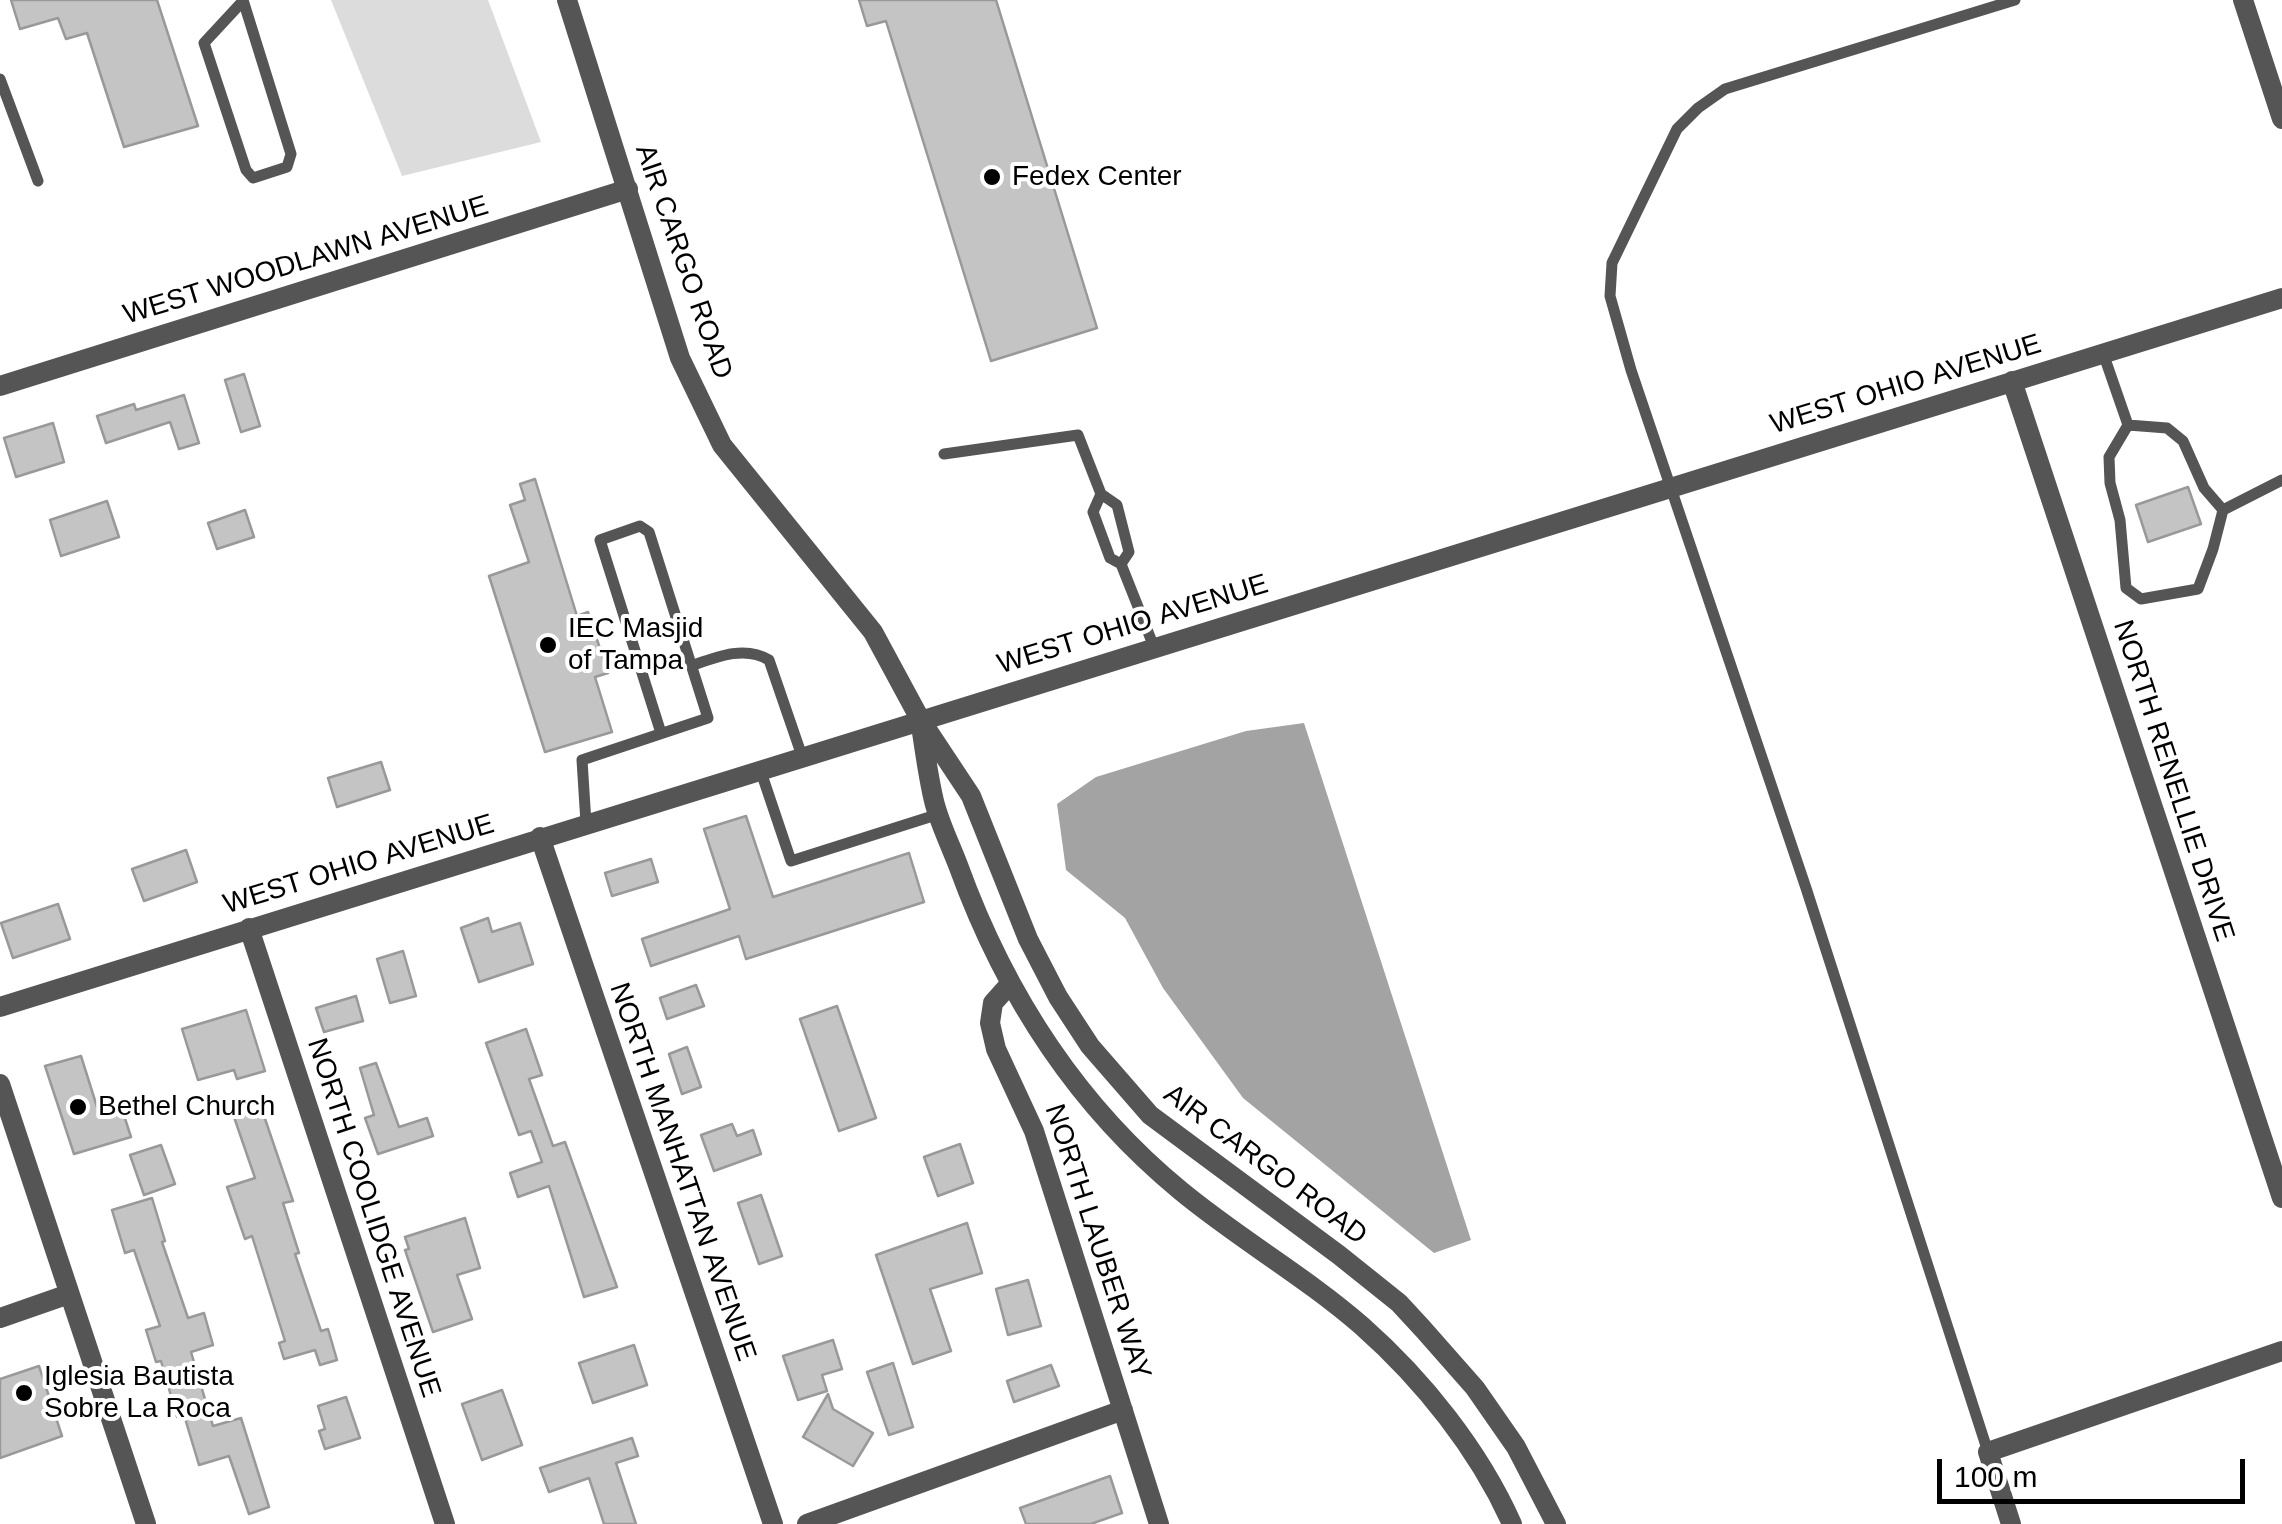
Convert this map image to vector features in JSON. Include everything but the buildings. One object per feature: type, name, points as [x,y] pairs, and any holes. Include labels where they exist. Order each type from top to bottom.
[{"type":"street","name":"AIR CARGO ROAD","points":[[566,0],[680,358],[722,445],[873,632],[920,720],[971,796],[1028,939],[1058,997],[1090,1046],[1150,1115],[1339,1255],[1411,1316],[1475,1388],[1505,1431],[1556,1524]]},
{"type":"street","points":[[2243,0],[2282,119]]},
{"type":"street","name":"WEST WOODLAWN AVENUE","points":[[0,386],[628,189]]},
{"type":"street","name":"WEST OHIO AVENUE","points":[[0,1007],[2282,298]]},
{"type":"street","name":"NORTH RENELLIE DRIVE","points":[[2012,380],[2282,1198]]},
{"type":"street","name":"AIR CARGO ROAD","points":[[920,720],[938,814],[977,918],[1010,984],[1073,1081],[1112,1128],[1183,1193],[1363,1327],[1418,1382],[1466,1444],[1512,1524]]},
{"type":"street","name":"NORTH MANHATTAN AVENUE","points":[[540,837],[772,1524]]},
{"type":"street","name":"NORTH COOLIDGE AVENUE","points":[[249,928],[444,1524]]},
{"type":"street","name":"NORTH LAUBER WAY","points":[[1010,984],[993,1003],[990,1023],[996,1049],[1034,1130],[1159,1524]]},
{"type":"street","points":[[0,1084],[146,1524]]},
{"type":"street","points":[[0,1318],[70,1294]]},
{"type":"street","points":[[2011,1524],[1988,1452],[2282,1351]]},
{"type":"street","points":[[807,1524],[1123,1410]]},
{"type":"lane","points":[[1988,1452],[1610,296],[1612,263],[1677,129],[1698,108],[1725,89],[2015,0]]},
{"type":"lane","points":[[242,1],[292,154],[286,167],[254,178],[246,170],[204,43],[242,1]]},
{"type":"lane","points":[[0,79],[38,181]]},
{"type":"lane","points":[[2102,353],[2128,425],[2110,456],[2110,483],[2120,520],[2126,588],[2140,599],[2198,589],[2223,510],[2282,480]]},
{"type":"lane","points":[[2128,425],[2167,428],[2183,441],[2204,488],[2223,510]]},
{"type":"lane","points":[[944,454],[1078,436],[1101,494],[1117,505],[1129,552],[1121,564]]},
{"type":"lane","points":[[1101,494],[1093,512],[1110,558],[1121,564],[1154,647]]},
{"type":"lane","points":[[586,823],[582,760],[708,718],[649,532],[640,526],[600,540],[661,733]]},
{"type":"lane","points":[[691,666],[744,652],[769,660],[802,756]]},
{"type":"lane","points":[[760,769],[792,861],[938,814]]},
{"type":"shaded area","points":[[331,0],[488,0],[541,142],[402,176]]},
{"type":"shaded area","points":[[1304,723],[1471,1240],[1434,1253],[1243,1098],[1163,988],[1125,918],[1066,870],[1057,804],[1096,777],[1246,731]]},
{"type":"place","name":"Fedex Center","points":[[992,177]]},
{"type":"place","name":"IEC Masjid of Tampa","points":[[548,645]]},
{"type":"place","name":"Bethel Church","points":[[78,1107]]},
{"type":"place","name":"Iglesia Bautista Sobre La Roca","points":[[24,1393]]}]
